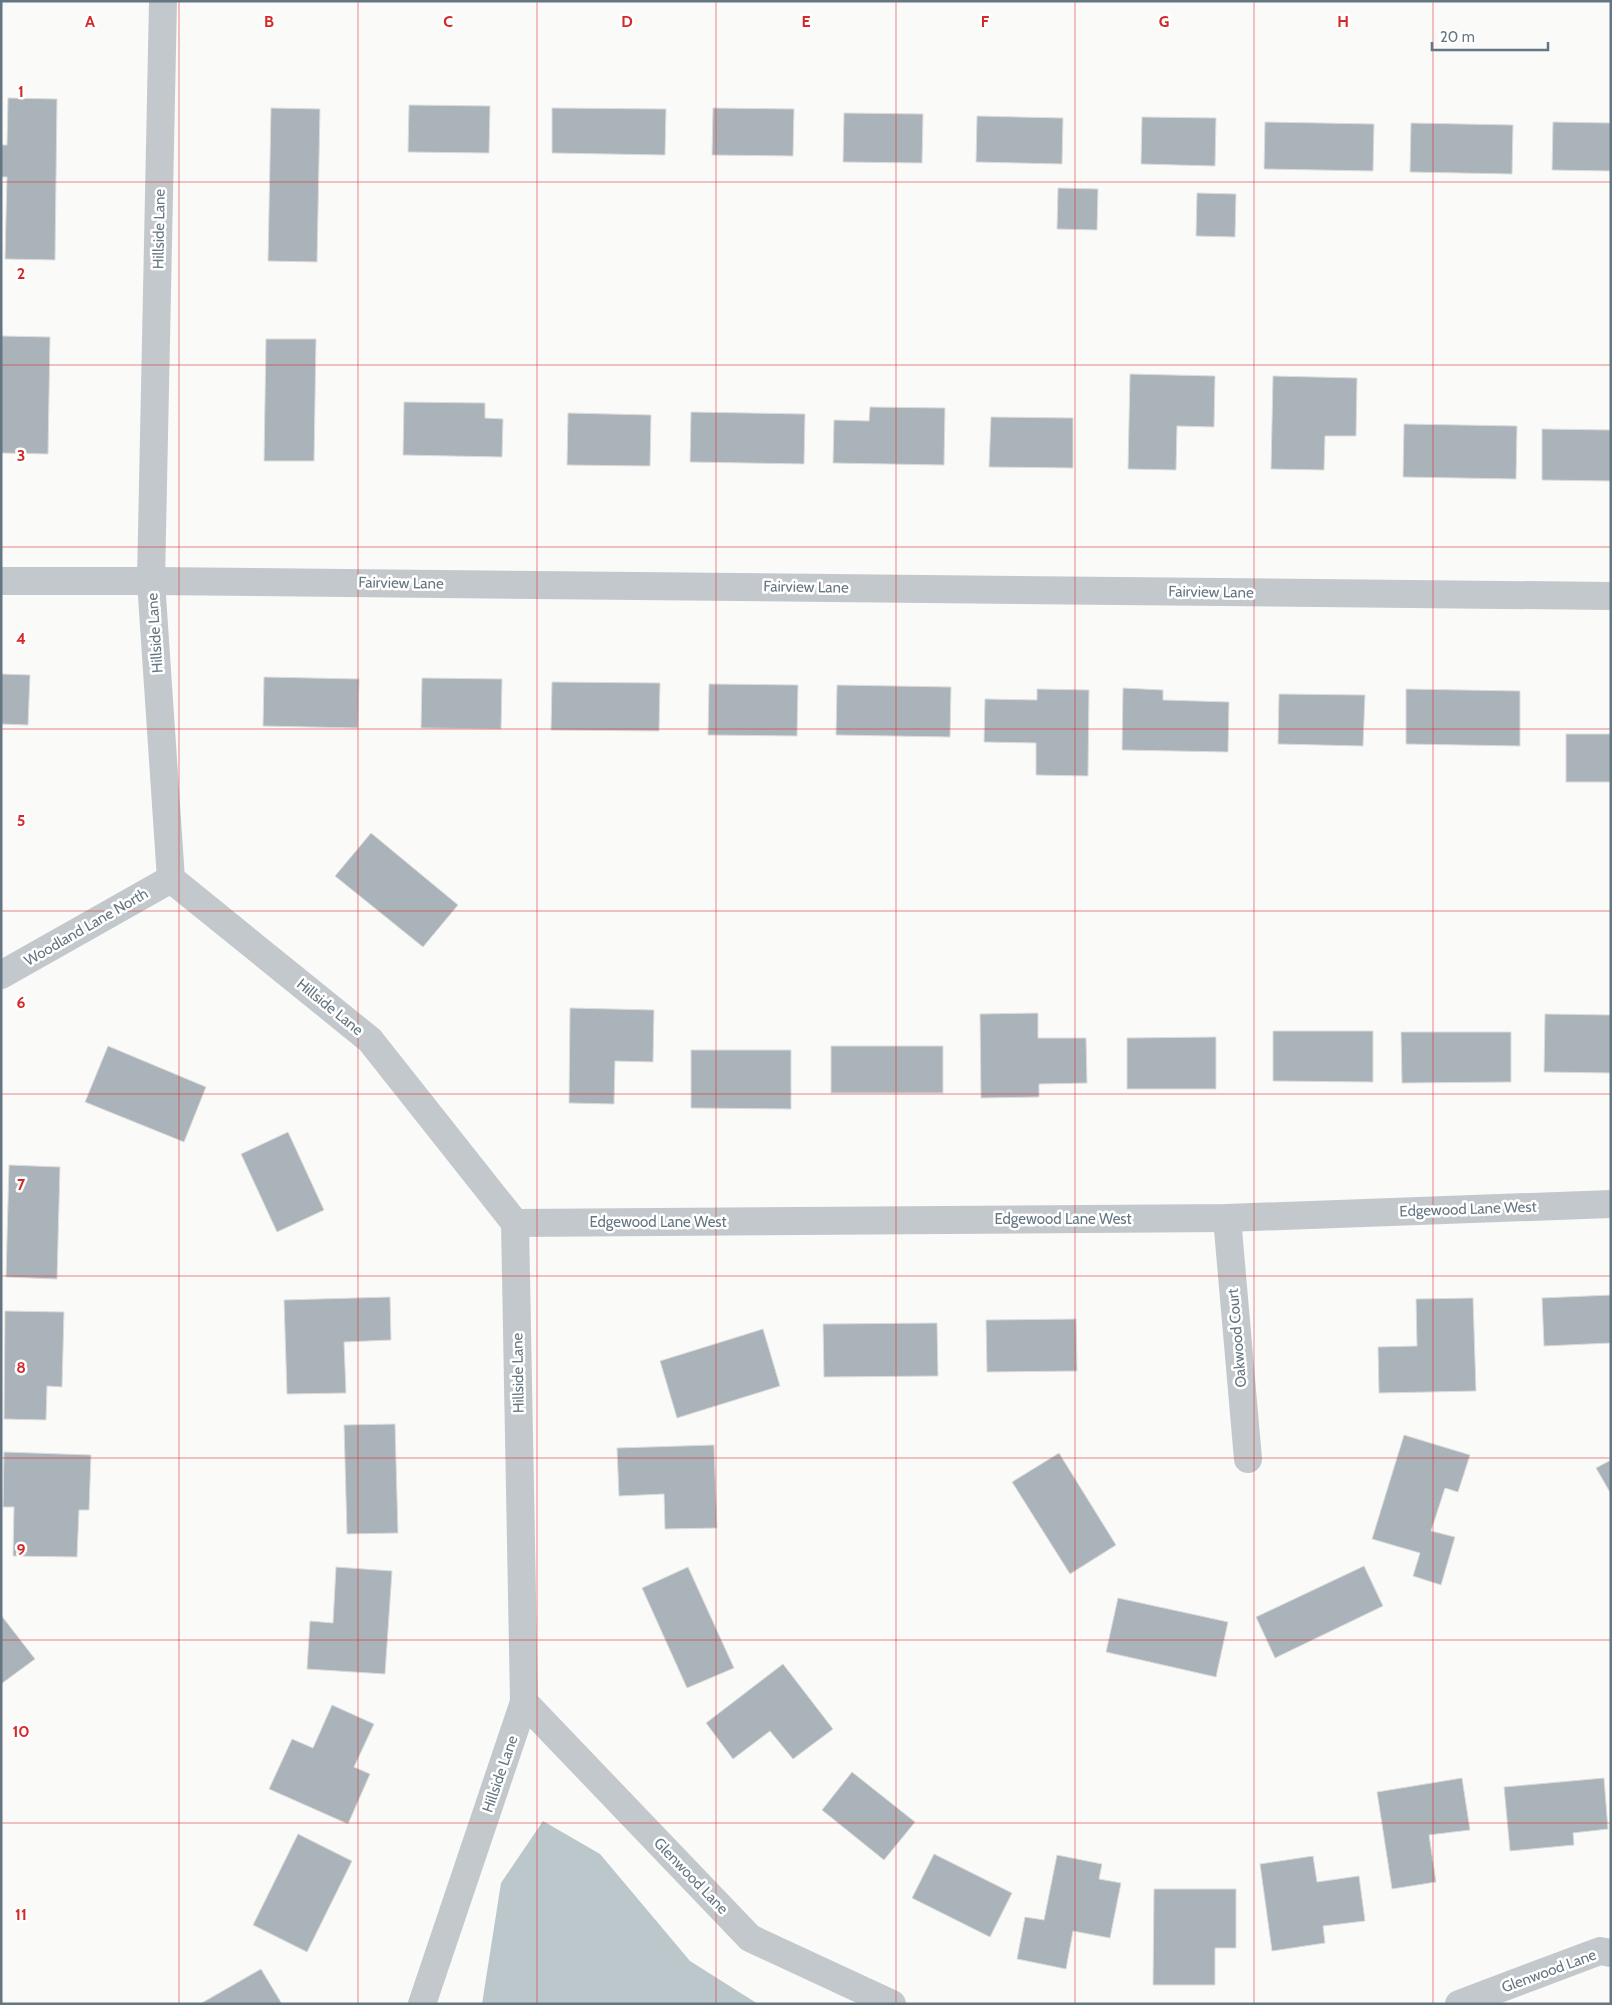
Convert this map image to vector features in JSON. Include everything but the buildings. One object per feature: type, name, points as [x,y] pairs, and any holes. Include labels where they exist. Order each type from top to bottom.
[{"type":"street","name":"Hillside Lane","points":[[164,1],[151,580],[171,879],[370,1040],[515,1223],[524,1702],[422,2004]]},
{"type":"street","name":"Fairview Lane","points":[[1,581],[151,580],[1611,596]]},
{"type":"street","name":"Woodland Lane North","points":[[1,975],[171,879]]},
{"type":"street","name":"Edgewood Lane West","points":[[515,1223],[1227,1218],[1611,1204]]},
{"type":"street","name":"Oakwood Court","points":[[1227,1218],[1248,1458]]},
{"type":"street","name":"Glenwood Lane","points":[[524,1702],[750,1938],[892,2004]]},
{"type":"street","name":"Glenwood Lane","points":[[1459,2004],[1600,1951],[1611,1952]]},
{"type":"shaded area","points":[[543,1821],[600,1854],[690,1961],[758,2004],[482,2004],[501,1883]]}]
